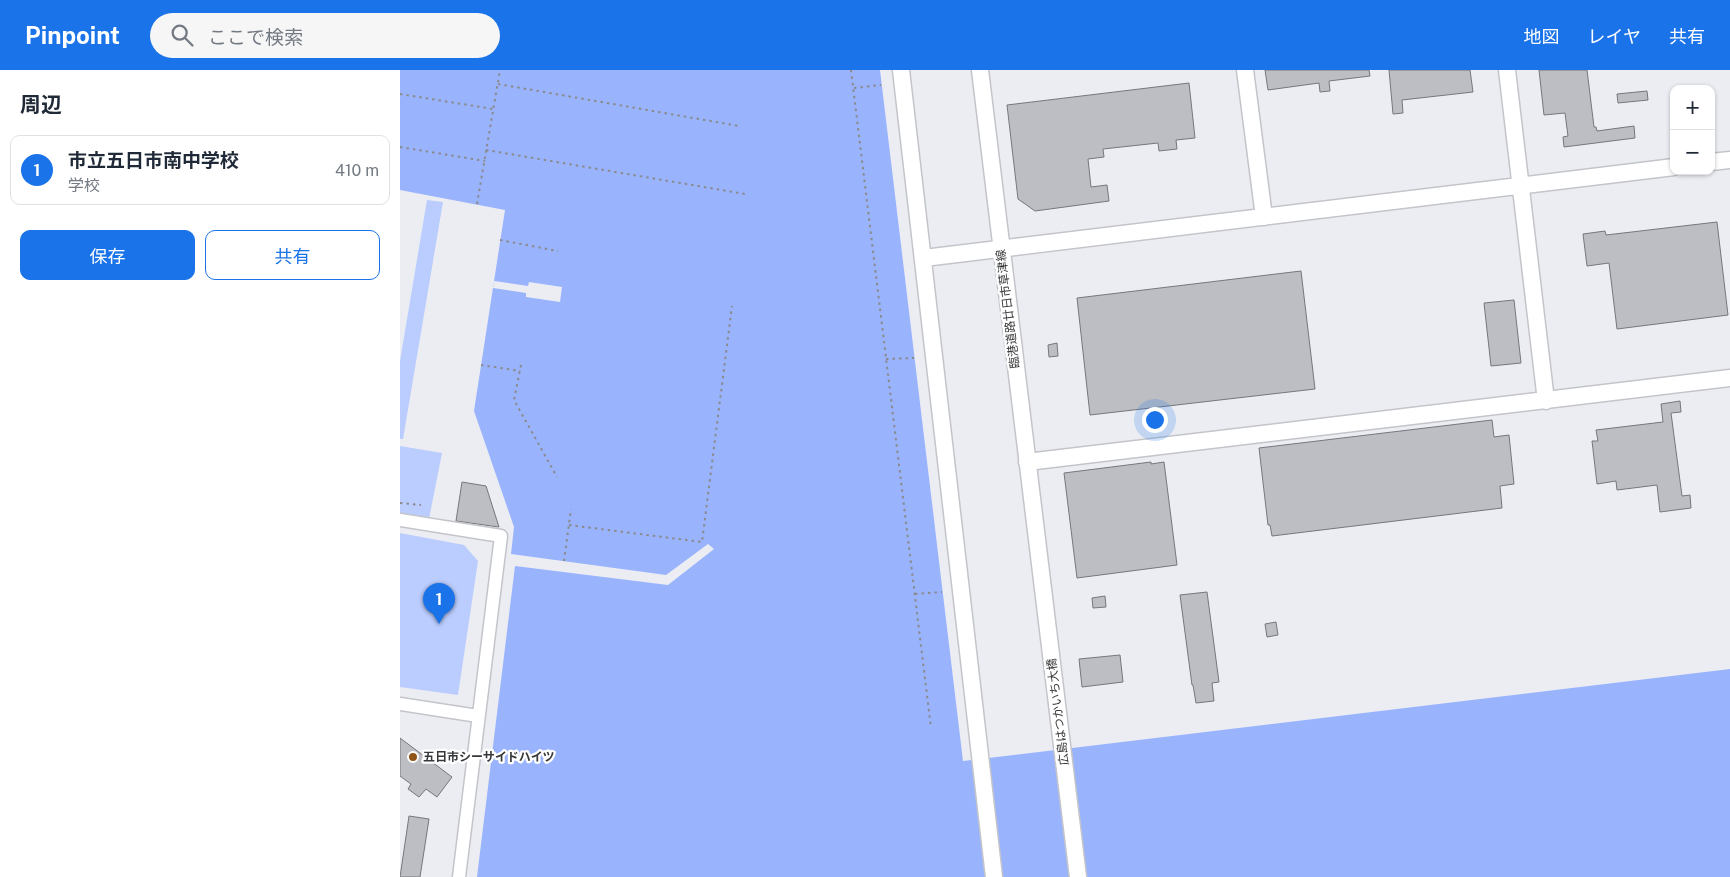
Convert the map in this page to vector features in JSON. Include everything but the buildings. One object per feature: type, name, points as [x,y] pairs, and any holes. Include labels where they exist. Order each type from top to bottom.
[{"type":"street","points":[[901,70],[994,877]]},
{"type":"street","name":"臨港道路廿日市草津線","points":[[980,70],[1037,548]]},
{"type":"street","points":[[1245,70],[1264,217]]},
{"type":"street","points":[[1507,70],[1546,401]]},
{"type":"street","points":[[1715,162],[1730,160]]},
{"type":"street","points":[[924,258],[1670,167]]},
{"type":"street","points":[[1026,462],[1730,378]]},
{"type":"street","points":[[400,520],[501,536],[459,877]]},
{"type":"street","name":"広島はつかいち大橋","points":[[1037,548],[1078,877]]},
{"type":"street","points":[[400,704],[478,716]]},
{"type":"path","points":[[477,204],[500,70]]},
{"type":"path","points":[[851,70],[931,728]]},
{"type":"path","points":[[498,84],[738,126]]},
{"type":"path","points":[[854,88],[882,86]]},
{"type":"path","points":[[400,94],[493,109]]},
{"type":"path","points":[[400,147],[485,161]]},
{"type":"path","points":[[486,150],[745,194]]},
{"type":"path","points":[[500,240],[558,251]]},
{"type":"path","points":[[569,525],[702,542],[732,306]]},
{"type":"path","points":[[886,359],[914,358]]},
{"type":"path","points":[[481,365],[520,370]]},
{"type":"path","points":[[521,365],[514,400],[556,477]]},
{"type":"path","points":[[400,503],[421,506]]},
{"type":"path","points":[[564,561],[571,509]]},
{"type":"path","points":[[914,594],[942,592]]},
{"type":"shaded area","points":[[400,70],[880,70],[963,761],[1730,669],[1730,877],[477,877],[515,566],[668,585],[714,549],[708,544],[666,575],[511,554],[514,527],[474,411],[505,210],[400,190]]},
{"type":"shaded area","points":[[427,200],[443,202],[403,439],[400,439],[400,361]]},
{"type":"shaded area","points":[[400,446],[442,453],[429,519],[400,515]]},
{"type":"shaded area","points":[[400,533],[464,545],[478,561],[458,695],[400,687]]},
{"type":"pier","points":[[494,281],[528,286],[529,282],[562,287],[560,302],[526,297],[526,293],[493,288]]},
{"type":"place","name":"市立五日市南中学校","points":[[439,624]]},
{"type":"place","name":"五日市シーサイドハイツ","points":[[413,757]]}]
